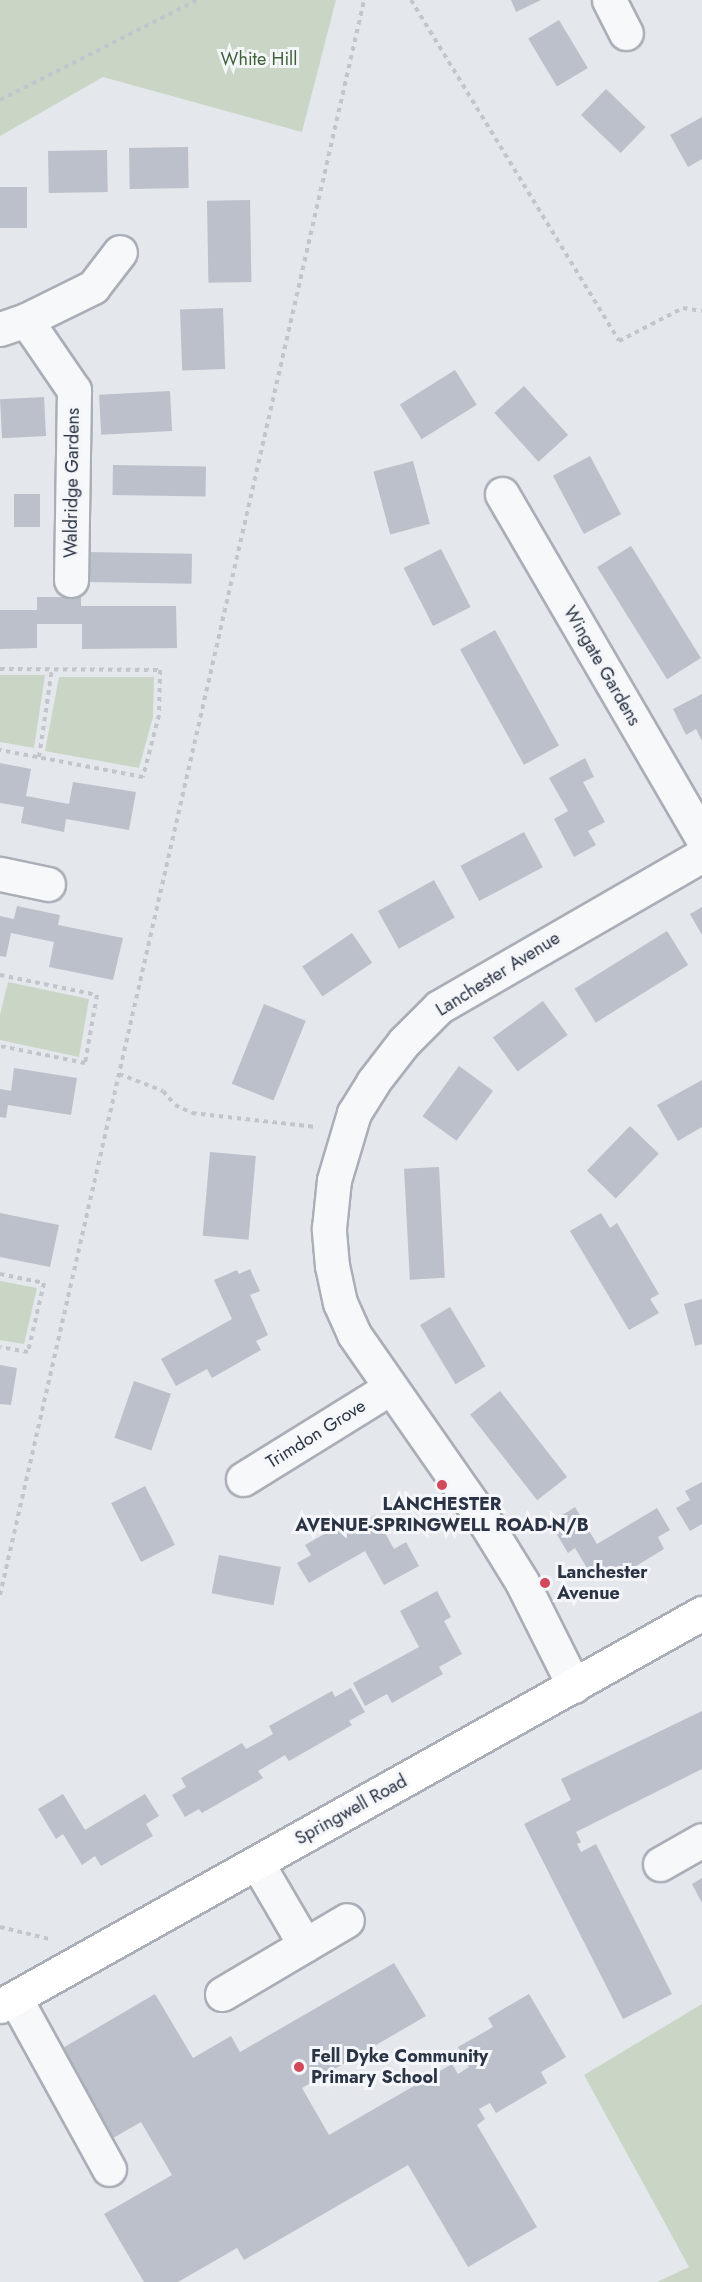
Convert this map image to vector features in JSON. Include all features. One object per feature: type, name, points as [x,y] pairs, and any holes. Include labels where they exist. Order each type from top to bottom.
[{"type":"main road","name":"Springwell Road","points":[[8,2002],[702,1613]]},
{"type":"street","points":[[609,0],[626,33]]},
{"type":"street","points":[[13,324],[93,288],[120,252]]},
{"type":"street","name":"Waldridge Gardens","points":[[13,324],[74,390],[71,580]]},
{"type":"street","name":"Wingate Gardens","points":[[502,495],[702,838]]},
{"type":"street","name":"Lanchester Avenue","points":[[574,1686],[522,1582],[485,1522],[354,1334],[340,1303],[332,1266],[329,1228],[334,1180],[354,1113],[373,1082],[404,1042],[439,1007],[702,855]]},
{"type":"street","points":[[0,874],[48,884]]},
{"type":"street","name":"Trimdon Grove","points":[[243,1479],[390,1388]]},
{"type":"street","points":[[660,1864],[702,1840]]},
{"type":"street","points":[[257,1863],[305,1945]]},
{"type":"street","points":[[222,1994],[347,1920]]},
{"type":"street","points":[[8,2002],[109,2169]]},
{"type":"path","points":[[0,100],[197,0]]},
{"type":"path","points":[[0,1595],[363,0]]},
{"type":"path","points":[[411,0],[619,341],[683,308],[702,311]]},
{"type":"path","points":[[0,669],[160,670],[159,715],[143,777],[0,750]]},
{"type":"path","points":[[39,757],[52,669]]},
{"type":"path","points":[[0,975],[97,995],[85,1063],[0,1046]]},
{"type":"path","points":[[119,1074],[163,1091],[175,1105],[192,1113],[348,1131]]},
{"type":"path","points":[[0,1274],[44,1283],[28,1352],[0,1347]]},
{"type":"green space","name":"White Hill","points":[[0,0],[336,0],[302,132],[103,77],[0,136]]},
{"type":"green space","points":[[0,675],[45,675],[34,748],[0,742]]},
{"type":"green space","points":[[59,677],[154,677],[153,717],[139,768],[45,751]]},
{"type":"green space","points":[[8,982],[89,999],[79,1057],[0,1040],[0,1015]]},
{"type":"green space","points":[[0,1281],[37,1288],[24,1344],[0,1340]]},
{"type":"green space","points":[[702,2004],[702,2282],[657,2282],[689,2267],[584,2075]]},
{"type":"building","points":[[511,0],[541,0],[516,12]]},
{"type":"building","points":[[559,20],[588,68],[557,87],[528,39]]},
{"type":"building","points":[[606,89],[646,127],[621,153],[581,115]]},
{"type":"building","points":[[702,117],[702,159],[688,167],[670,135]]},
{"type":"building","points":[[188,147],[189,188],[130,189],[129,148]]},
{"type":"building","points":[[107,150],[108,192],[49,193],[48,151]]},
{"type":"building","points":[[0,187],[27,187],[27,228],[0,228]]},
{"type":"building","points":[[250,200],[251,282],[208,283],[207,201]]},
{"type":"building","points":[[223,308],[225,369],[182,370],[180,310]]},
{"type":"building","points":[[455,370],[477,405],[422,439],[400,404]]},
{"type":"building","points":[[524,386],[568,435],[538,462],[494,413]]},
{"type":"building","points":[[170,391],[172,431],[101,435],[99,395]]},
{"type":"building","points":[[44,397],[46,436],[2,438],[0,399]]},
{"type":"building","points":[[590,456],[621,514],[584,534],[553,476]]},
{"type":"building","points":[[413,461],[430,524],[390,534],[373,472]]},
{"type":"building","points":[[113,465],[206,467],[205,497],[112,495]]},
{"type":"building","points":[[14,494],[40,494],[40,527],[14,527]]},
{"type":"building","points":[[631,546],[701,658],[667,679],[597,567]]},
{"type":"building","points":[[441,549],[471,607],[433,626],[404,568]]},
{"type":"building","points":[[86,552],[192,554],[191,584],[85,582]]},
{"type":"building","points":[[37,597],[81,597],[81,606],[176,606],[177,648],[82,649],[82,624],[37,624],[37,648],[0,649],[0,610],[37,610]]},
{"type":"building","points":[[495,630],[559,745],[524,765],[460,649]]},
{"type":"building","points":[[702,694],[702,741],[696,729],[686,735],[673,709]]},
{"type":"building","points":[[585,758],[594,777],[583,782],[605,822],[588,831],[596,845],[574,857],[554,819],[568,811],[549,778]]},
{"type":"building","points":[[0,763],[31,769],[26,796],[69,804],[73,782],[136,792],[129,830],[66,819],[64,832],[21,823],[24,807],[0,803]]},
{"type":"building","points":[[524,832],[543,867],[479,901],[460,866]]},
{"type":"building","points":[[434,880],[455,918],[399,949],[378,911]]},
{"type":"building","points":[[17,906],[60,915],[58,925],[123,938],[113,980],[49,967],[54,942],[11,933],[6,957],[0,956],[0,916],[14,919]]},
{"type":"building","points":[[702,907],[702,935],[690,914]]},
{"type":"building","points":[[667,931],[688,965],[596,1023],[575,989]]},
{"type":"building","points":[[352,933],[372,963],[322,996],[302,967]]},
{"type":"building","points":[[543,1001],[568,1035],[518,1071],[493,1037]]},
{"type":"building","points":[[264,1004],[306,1021],[274,1101],[232,1084]]},
{"type":"building","points":[[459,1066],[493,1091],[457,1141],[423,1116]]},
{"type":"building","points":[[14,1068],[77,1078],[71,1115],[8,1105],[6,1118],[0,1117],[0,1089],[11,1091]]},
{"type":"building","points":[[702,1080],[702,1127],[678,1141],[657,1105]]},
{"type":"building","points":[[630,1126],[659,1154],[616,1198],[587,1171]]},
{"type":"building","points":[[210,1152],[256,1156],[249,1240],[203,1236]]},
{"type":"building","points":[[439,1167],[445,1278],[410,1280],[404,1169]]},
{"type":"building","points":[[0,1213],[59,1225],[50,1267],[0,1257]]},
{"type":"building","points":[[601,1213],[610,1228],[617,1223],[659,1294],[650,1299],[659,1313],[629,1330],[570,1231]]},
{"type":"building","points":[[250,1269],[260,1291],[250,1295],[268,1335],[256,1341],[261,1350],[212,1378],[207,1369],[176,1386],[161,1359],[232,1319],[214,1280],[237,1270],[239,1274]]},
{"type":"building","points":[[702,1299],[702,1344],[695,1346],[684,1304]]},
{"type":"building","points":[[450,1307],[486,1366],[456,1384],[420,1325]]},
{"type":"building","points":[[0,1365],[17,1368],[11,1405],[0,1404]]},
{"type":"building","points":[[134,1381],[171,1394],[151,1450],[114,1438]]},
{"type":"building","points":[[500,1391],[567,1477],[537,1500],[470,1414]]},
{"type":"building","points":[[702,1482],[702,1524],[690,1531],[676,1508],[690,1500],[685,1491]]},
{"type":"building","points":[[145,1486],[175,1545],[141,1562],[111,1503]]},
{"type":"building","points":[[575,1507],[597,1544],[657,1508],[670,1530],[658,1537],[664,1549],[613,1580],[607,1570],[593,1578],[575,1548],[568,1553],[550,1523]]},
{"type":"building","points":[[375,1515],[394,1549],[406,1542],[419,1566],[384,1585],[365,1551],[309,1583],[297,1563],[311,1555],[305,1545],[354,1517],[359,1524]]},
{"type":"building","points":[[219,1555],[281,1567],[273,1605],[212,1593]]},
{"type":"building","points":[[437,1591],[451,1617],[444,1621],[462,1654],[439,1667],[443,1674],[392,1703],[387,1694],[365,1706],[353,1683],[419,1647],[400,1611]]},
{"type":"building","points":[[351,1688],[365,1712],[349,1721],[352,1725],[289,1761],[285,1755],[258,1771],[263,1778],[202,1813],[199,1809],[185,1817],[172,1795],[186,1787],[181,1778],[242,1743],[246,1749],[261,1741],[273,1734],[269,1726],[332,1691],[335,1697]]},
{"type":"building","points":[[702,1711],[702,1769],[576,1832],[581,1842],[577,1844],[581,1852],[596,1844],[672,1994],[623,2019],[524,1824],[571,1800],[561,1779]]},
{"type":"building","points":[[63,1794],[85,1830],[145,1794],[159,1816],[146,1824],[153,1836],[101,1866],[95,1856],[82,1865],[63,1834],[56,1839],[38,1809]]},
{"type":"building","points":[[702,1878],[702,1903],[692,1884]]},
{"type":"building","points":[[394,1963],[426,2016],[302,2088],[329,2135],[452,2064],[458,2074],[469,2067],[458,2047],[493,2027],[488,2018],[529,1994],[566,2057],[541,2072],[547,2083],[496,2113],[490,2103],[479,2109],[485,2119],[477,2125],[537,2227],[468,2267],[408,2165],[244,2260],[237,2248],[178,2282],[144,2282],[104,2214],[172,2175],[141,2122],[108,2141],[56,2052],[155,1994],[193,2058],[231,2036],[240,2052]]},
{"type":"place","name":"LANCHESTER AVENUE-SPRINGWELL ROAD-N/B","points":[[442,1485]]},
{"type":"place","name":"Lanchester Avenue","points":[[545,1583]]},
{"type":"place","name":"Fell Dyke Community Primary School","points":[[299,2067]]}]
